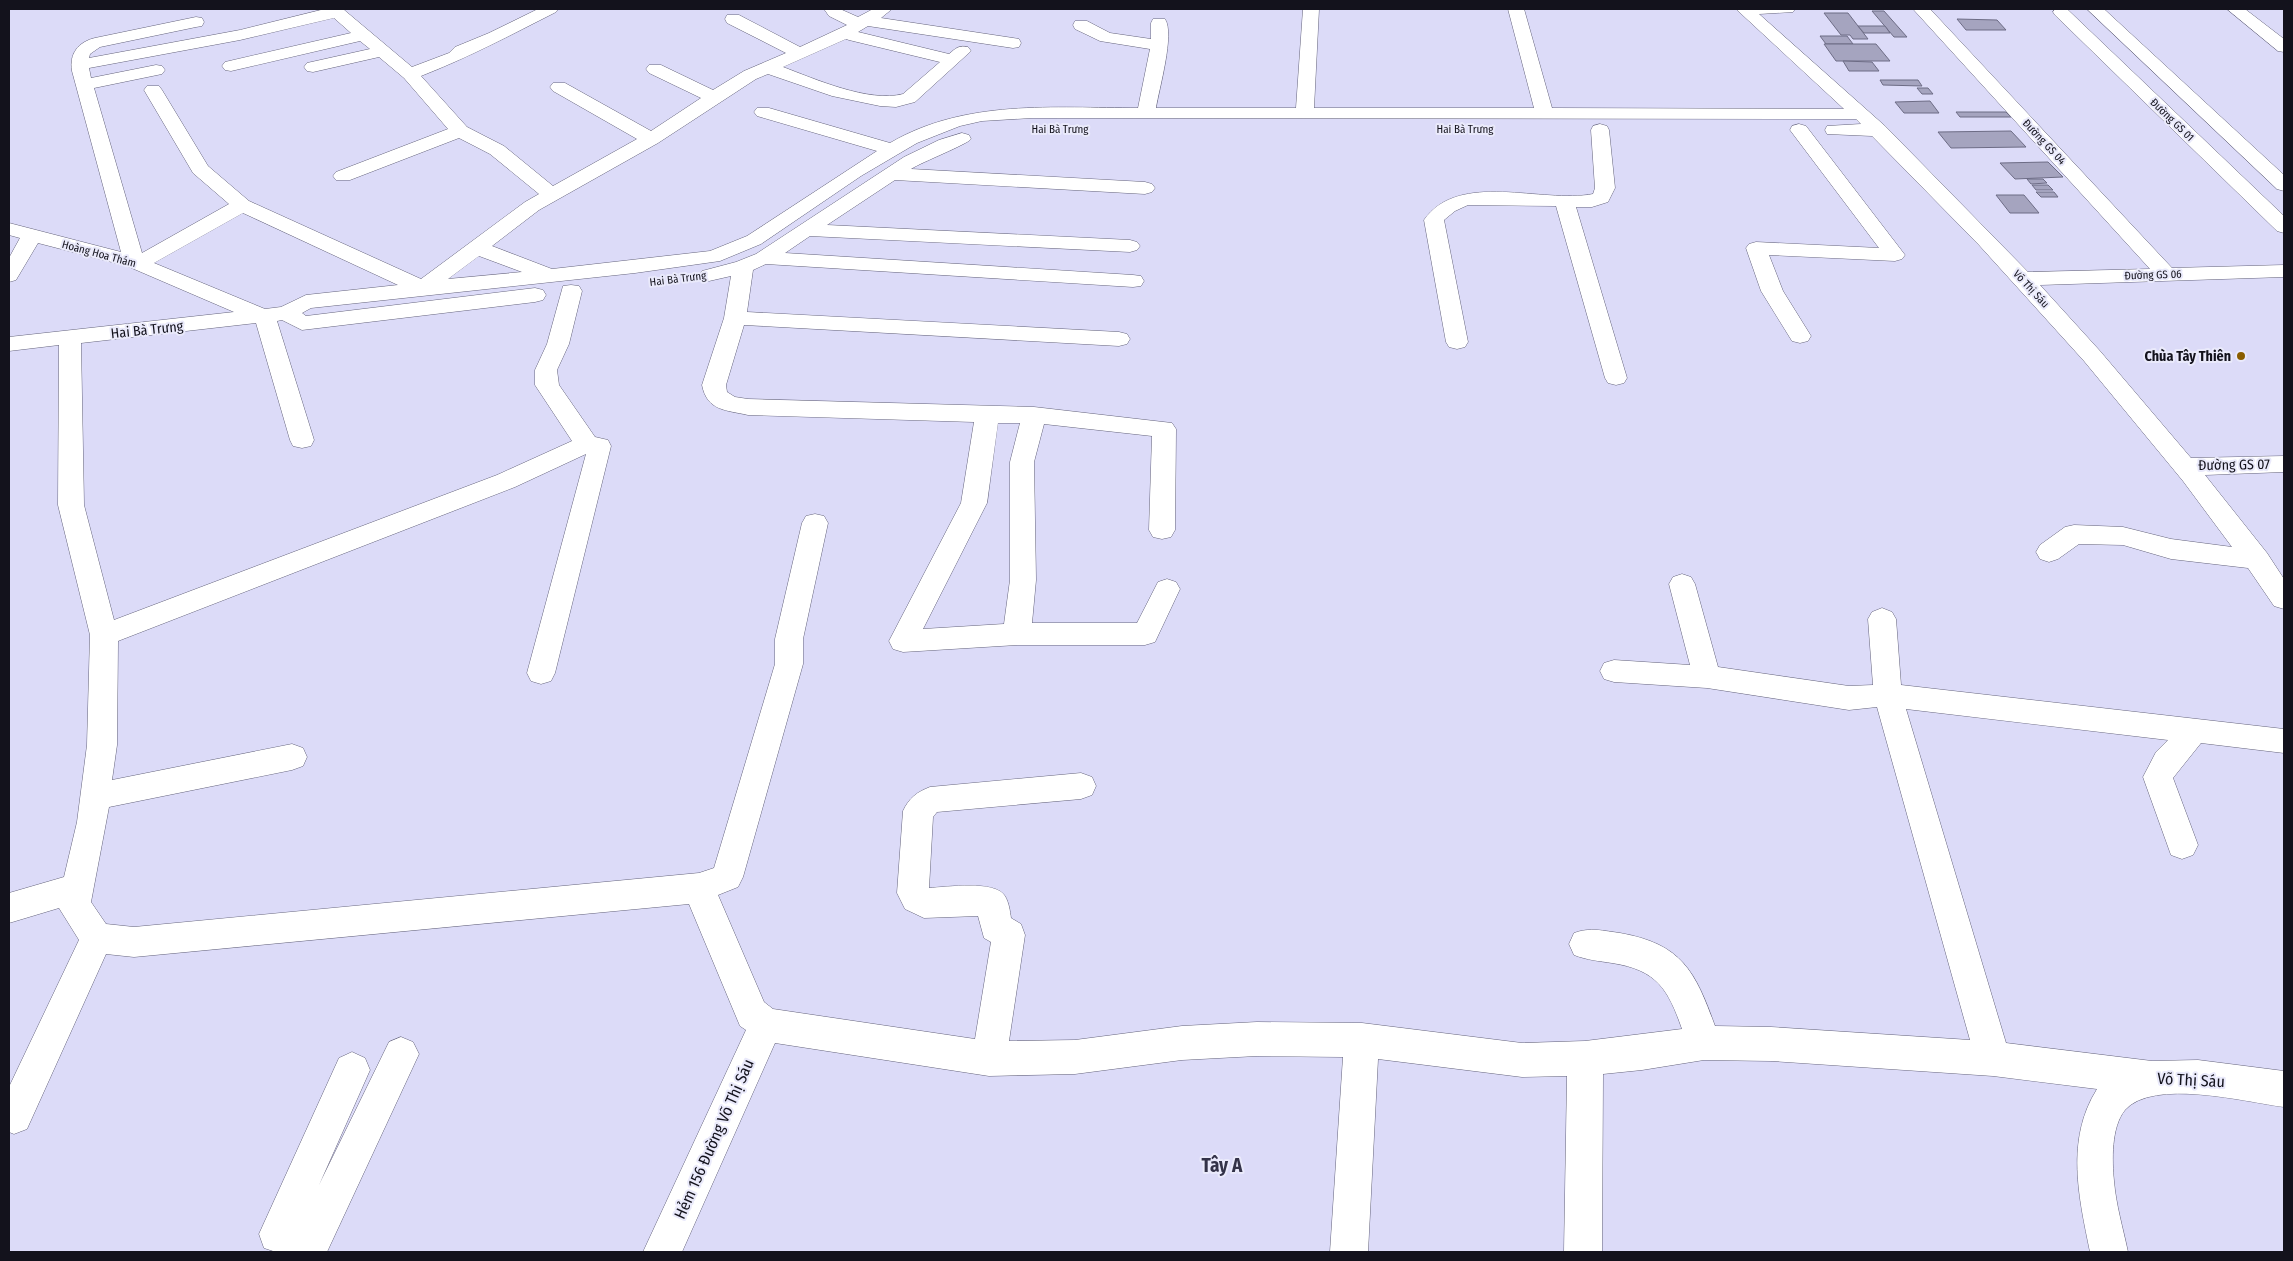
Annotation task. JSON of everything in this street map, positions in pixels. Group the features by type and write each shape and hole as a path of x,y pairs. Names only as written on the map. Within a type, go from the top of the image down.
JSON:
{"street":[{"path":"410,74 456,57 461,51 495,37 550,9"},
{"path":"832,9 835,13 856,26 953,60"},
{"path":"84,85 155,80 200,169 242,205 423,288 532,206 651,139 714,97 767,67 800,54 856,26 884,9"},
{"path":"1305,113 1311,9"},
{"path":"1516,9 1545,114"},
{"path":"1744,9 1787,9"},
{"name":"Võ Thị Sáu","path":"1744,9 1878,130 2022,279 2085,348 2183,466 2258,560 2284,599"},
{"name":"Đường GS 04","path":"1921,9 2167,274"},
{"name":"Đường GS 01","path":"2058,10 2082,16 2092,14 2095,9 2284,185"},
{"path":"2235,9 2284,48"},
{"name":"Đường GS 01","path":"2058,10 2284,227"},
{"path":"80,65 240,35 334,11 410,74 460,131 497,150 552,195"},
{"path":"733,19 800,54"},
{"path":"196,22 95,43 84,48 80,53 84,85 136,263 242,205"},
{"path":"1146,113 1159,45 1159,23"},
{"path":"1081,25 1106,37 1159,45"},
{"path":"856,26 1013,43"},
{"path":"231,66 362,35"},
{"path":"767,67 794,78 869,99 901,102 909,98 970,43"},
{"path":"313,67 383,51"},
{"path":"655,69 714,97"},
{"path":"559,87 651,139"},
{"path":"763,112 892,149"},
{"name":"Hai Bà Trưng","path":"9,344 70,339 275,314 306,302 423,288 675,263 713,257 733,250 775,227 892,149 931,130 982,116 1032,113 1860,114"},
{"name":"Hai Bà Trưng","path":"275,314 302,323 706,276 753,262 806,230 890,174 946,144 1002,130 1042,128 1878,130"},
{"path":"1457,342 1434,220 1439,213 1451,205 1466,199 1592,201 1601,198 1605,188 1600,130"},
{"path":"1799,130 1895,255 1756,248 1772,291 1800,336"},
{"path":"343,176 460,131"},
{"path":"890,174 1146,188"},
{"path":"1564,201 1616,378"},
{"name":"Hoàng Hoa Thám","path":"9,229 21,245 136,263 214,297 275,314"},
{"path":"806,230 1130,246"},
{"path":"9,276 21,245"},
{"path":"477,248 551,275"},
{"path":"1133,281 753,262 714,384 716,396 728,403 748,407 1034,415 1164,429 1162,530"},
{"name":"Đường GS 06","path":"2022,279 2284,271"},
{"path":"571,291 558,344 546,370 547,385 588,444"},
{"path":"192,325 203,317 214,297"},
{"path":"275,314 302,440"},
{"path":"736,318 1119,339"},
{"path":"70,339 71,505 104,635 102,745 95,797 74,905 97,938 134,942 699,888 727,877 789,664 789,639 815,523"},
{"path":"988,415 974,503 903,641 1017,634 1144,634 1167,590"},
{"path":"1017,634 1023,580 1022,462 1034,415"},
{"path":"104,635 506,481 588,444 599,446 541,673"},
{"name":"Đường GS 07","path":"2183,466 2284,464"},
{"path":"2049,552 2074,534 2094,534 2123,536 2170,549 2258,560"},
{"path":"1682,584 1708,678"},
{"path":"1882,619 1888,694 1993,1059"},
{"path":"1614,671 1708,678 1849,698 1888,694 2284,740"},
{"path":"2182,845 2158,777 2167,761 2194,731"},
{"path":"95,797 292,757"},
{"path":"989,1058 1009,935 996,927 993,905 988,901 924,903 916,899 913,893 918,811 930,800 1081,786"},
{"path":"9,908 77,888"},
{"path":"699,888 752,1014 766,1025 989,1058 1075,1057 1191,1042 1257,1039 1362,1040 1522,1060 1585,1058 1642,1053 1704,1043 1771,1044 1993,1059 2150,1078"},
{"path":"14,1116 97,938"},
{"path":"1586,944 1638,952 1664,965 1678,980 1704,1043"},
{"name":"Hẻm 156 Đường Võ Thị Sáu","path":"662,1252 766,1025"},
{"path":"1349,1252 1362,1040"},
{"path":"352,1070 278,1234 311,1244 401,1054"},
{"path":"1583,1252 1585,1058"},
{"name":"Võ Thị Sáu","path":"2109,1252 2095,1170 2100,1125 2105,1109 2116,1093 2132,1083 2150,1078 2203,1078 2284,1090"}],"building":[{"path":"1872,11 1884,11 1907,37 1894,37"},
{"path":"1824,13 1848,13 1868,39 1853,39 1850,35 1841,35"},
{"path":"1957,19 1997,20 2006,30 1966,30"},
{"path":"1858,26 1885,26 1890,33 1864,33"},
{"path":"1820,36 1847,36 1853,44 1826,44"},
{"path":"1824,44 1876,44 1890,61 1836,61"},
{"path":"1843,61 1872,62 1879,71 1849,71"},
{"path":"1880,80 1918,80 1922,86 1883,85"},
{"path":"1917,88 1928,88 1933,94 1922,94"},
{"path":"1930,101 1939,113 1904,113 1895,102"},
{"path":"1956,112 2006,112 2011,117 1960,117"},
{"path":"2011,131 2026,147 1951,148 1938,132"},
{"path":"2048,162 2063,177 2015,179 2000,163"},
{"path":"2027,179 2043,179 2047,183 2031,184"},
{"path":"2032,185 2048,185 2053,190 2036,190"},
{"path":"2036,192 2054,192 2058,197 2041,197"},
{"path":"1996,195 2024,195 2039,213 2010,213"}],"place":[{"name":"Chùa Tây Thiên","path":"2241,356"}],"district":[{"name":"Tây A","path":"1222,1165"}]}
